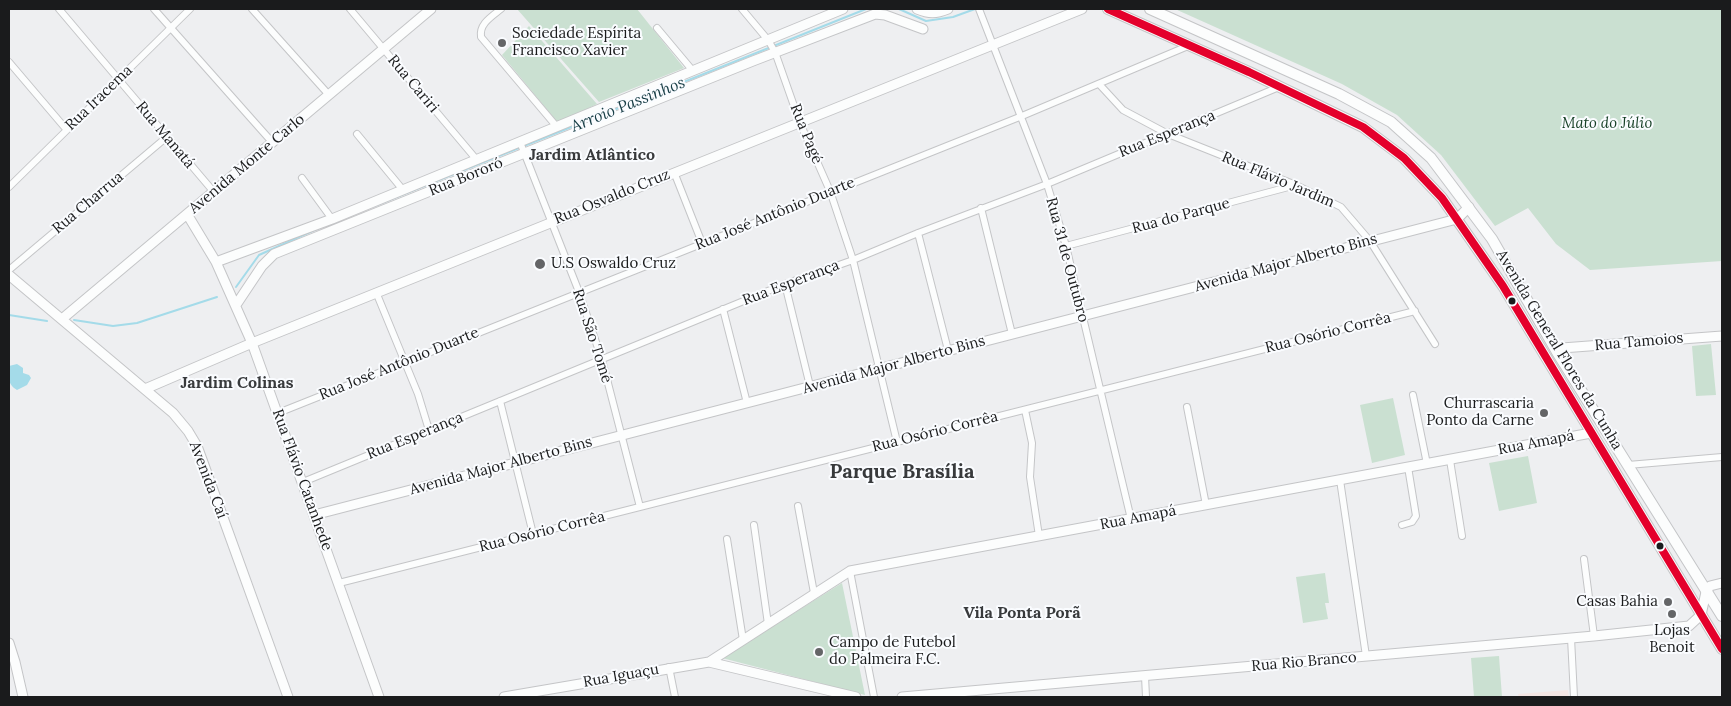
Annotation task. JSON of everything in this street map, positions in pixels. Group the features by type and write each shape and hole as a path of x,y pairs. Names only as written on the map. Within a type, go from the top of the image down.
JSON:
{"main road":[{"name":"Avenida General Flores da Cunha","path":"1108,9 1250,72 1363,127 1404,158 1442,198 1503,286 1722,649"},
{"name":"Avenida General Flores da Cunha","path":"1150,9 1339,94 1391,122 1431,158 1492,238 1557,352 1722,616"},
{"path":"1551,366 1557,352"}],"street":[{"name":"Rua Manatá","path":"59,9 168,136 213,192"},
{"path":"154,9 272,142"},
{"name":"Rua Iracema","path":"10,182 190,9"},
{"path":"252,9 329,95"},
{"name":"Rua Cariri","path":"350,9 476,159"},
{"name":"Avenida Monte Carlo","path":"62,319 431,9"},
{"path":"501,9 485,22 480,32 481,37 557,127"},
{"name":"Rua Pagé","path":"742,9 768,40 775,52 800,123 830,192 853,260 897,442"},
{"path":"216,262 332,219 843,9"},
{"path":"917,9 930,14 948,9"},
{"name":"Rua Osvaldo Cruz","path":"145,389 376,292 1082,9"},
{"name":"Rua Bororó","path":"236,305 262,266 274,254 775,52 885,11 923,29"},
{"name":"Rua 31 de Outubro","path":"980,11 1047,184 1066,246 1131,519"},
{"path":"657,28 693,71"},
{"name":"Rua José Antônio Duarte","path":"278,412 1022,116 1188,46"},
{"path":"9,62 66,129"},
{"name":"Rua Flávio Jardim","path":"1099,84 1124,110 1168,134 1296,185 1341,207 1370,241 1435,344"},
{"name":"Rua Esperança","path":"303,482 723,309 1047,184 1280,88"},
{"path":"357,134 403,190"},
{"name":"Rua Charrua","path":"9,270 168,136"},
{"name":"Rua São Tomé","path":"520,143 579,292 602,360 640,507"},
{"path":"674,172 702,243"},
{"path":"302,178 332,219"},
{"name":"Rua do Parque","path":"1066,246 1296,185"},
{"path":"981,208 1012,334"},
{"name":"Avenida Major Alberto Bins","path":"314,514 1457,219 1469,208"},
{"name":"Rua Flávio Catanhede","path":"187,214 216,262 252,343 379,697"},
{"path":"918,233 948,350"},
{"name":"Avenida Caí","path":"9,275 173,413 188,431 197,446 288,697"},
{"path":"785,284 810,386"},
{"path":"376,292 418,394 429,430"},
{"path":"723,309 747,403"},
{"name":"Rua Osório Corrêa","path":"339,583 1415,311"},
{"name":"Rua Tamoios","path":"1557,352 1562,348 1722,336"},
{"path":"1413,395 1427,464"},
{"path":"500,401 533,534"},
{"path":"1187,407 1206,505"},
{"path":"1026,410 1032,443 1030,477 1039,536"},
{"name":"Rua Amapá","path":"709,662 850,571 1591,433"},
{"path":"1628,465 1722,457"},
{"path":"1450,460 1462,536"},
{"path":"1402,525 1412,522 1416,516 1408,467"},
{"path":"1340,480 1366,656"},
{"path":"798,506 814,594"},
{"path":"754,525 768,624"},
{"path":"727,539 743,640"},
{"path":"1584,559 1594,636"},
{"path":"850,571 874,697"},
{"path":"1701,615 1706,592 1710,586 1722,582"},
{"name":"Rua Rio Branco","path":"902,697 1594,636 1688,626 1701,615"},
{"path":"1571,638 1574,697"},
{"path":"9,643 16,662 23,697"},
{"path":"709,662 856,697"},
{"name":"Rua Iguaçu","path":"504,697 669,667 709,662"},
{"path":"669,667 674,697"},
{"path":"1145,676 1146,697"}],"shaded area":[{"path":"1568,690 1569,697 1519,697 1518,694"}],"green space":[{"path":"517,9 637,9 684,68 599,102"},
{"name":"Mato do Júlio","path":"1175,9 1722,9 1722,261 1590,270 1556,244 1528,208 1495,226 1441,155 1397,115 1342,84"},
{"path":"529,26 597,104 558,123 502,55"},
{"path":"1711,344 1716,395 1696,396 1692,346"},
{"path":"1393,398 1405,455 1372,463 1360,405"},
{"path":"1528,456 1537,503 1499,511 1489,463"},
{"path":"1325,573 1329,603 1325,603 1328,619 1303,623 1296,577"},
{"path":"842,583 865,695 722,658"},
{"path":"1499,656 1502,697 1474,697 1471,658"}],"water":[{"path":"17,364 23,368 23,373 31,378 27,385 17,390 9,380 9,366"}],"waterway":[{"name":"Arroio Passinhos","path":"374,206 866,9"},
{"name":"Arroio Passinhos","path":"899,9 926,21 953,17 975,9"},
{"name":"Arroio Passinhos","path":"236,287 259,255 319,228"},
{"path":"74,320 113,326 137,323 217,297"},
{"path":"9,315 47,321"}],"transit line":[{"path":"1108,9 1249,72 1363,127 1404,158 1442,198 1503,286 1722,649"}],"place":[{"name":"Sociedade Espírita Francisco Xavier","path":"502,43"},
{"name":"U.S Oswaldo Cruz","path":"540,264"},
{"name":"Churrascaria Ponto da Carne","path":"1544,413"},
{"name":"Casas Bahia","path":"1668,602"},
{"name":"Lojas Benoit","path":"1672,614"},
{"name":"Campo de Futebol do Palmeira F.C.","path":"819,652"}],"district":[{"name":"Jardim Atlântico","path":"592,155"},
{"name":"Jardim Colinas","path":"237,383"},
{"name":"Parque Brasília","path":"902,472"},
{"name":"Vila Ponta Porã","path":"1022,613"}]}
